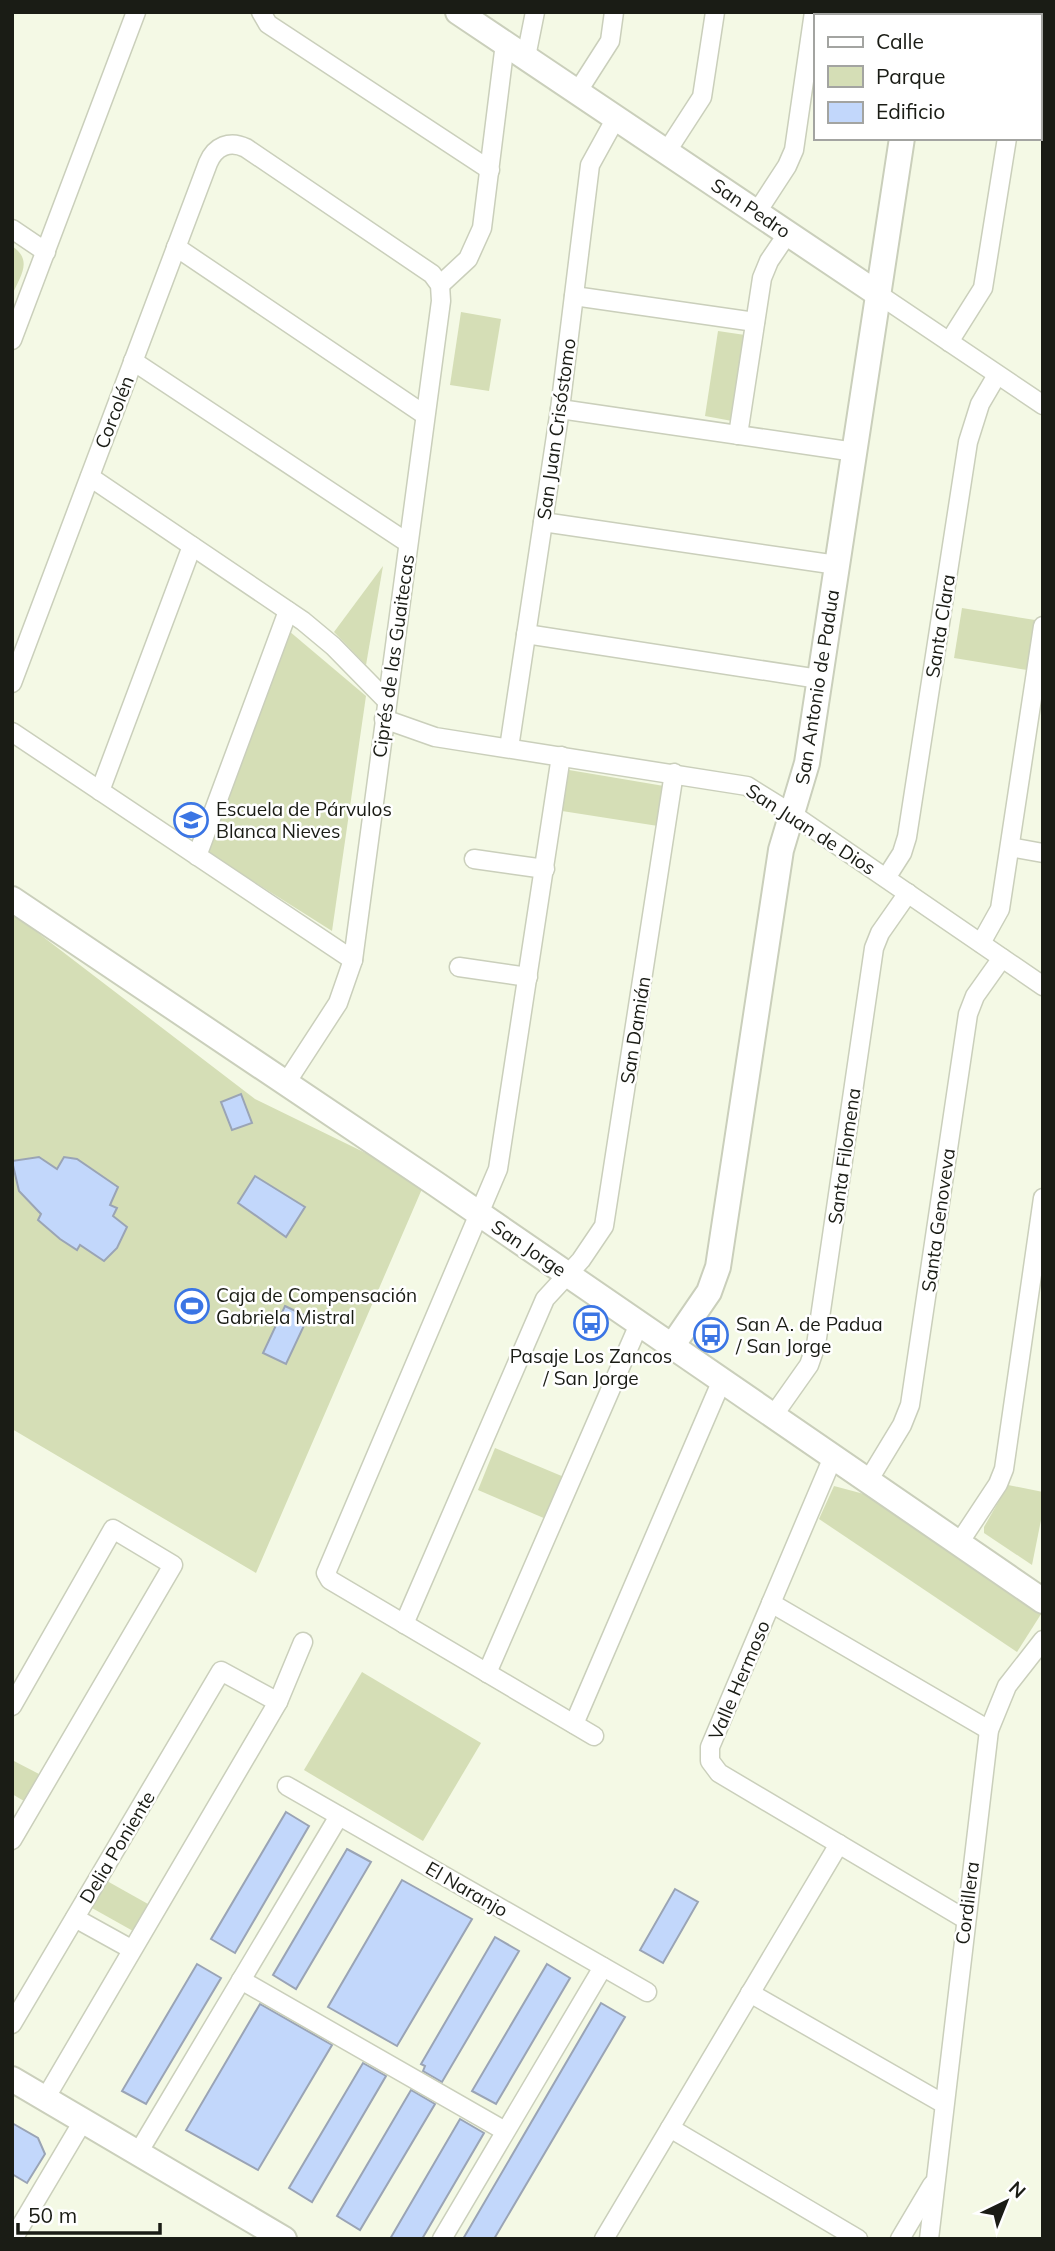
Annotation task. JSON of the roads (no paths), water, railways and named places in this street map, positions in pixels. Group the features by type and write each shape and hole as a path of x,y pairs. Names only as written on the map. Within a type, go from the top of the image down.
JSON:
{"street":[{"path":"12,340 136,12"},
{"name":"San Pedro","path":"458,12 617,116 1043,405"},
{"path":"526,57 535,12"},
{"path":"578,91 610,41 614,12"},
{"path":"667,151 702,97 715,12"},
{"path":"757,212 788,166 794,150 814,12"},
{"path":"261,15 490,170"},
{"path":"440,285 468,259 482,228 505,43"},
{"name":"San Juan Crisóstomo","path":"509,748 560,410 590,165 617,116"},
{"name":"San Antonio de Padua","path":"672,1346 709,1292 718,1267 781,850 807,763 902,140"},
{"path":"948,342 983,288 1007,140"},
{"name":"Corcolén","path":"12,683 211,156 222,146 234,144 246,148 427,270 440,285"},
{"path":"12,229 46,252"},
{"path":"738,435 764,270 788,233"},
{"path":"176,247 425,415"},
{"name":"Ciprés de las Guaitecas","path":"286,1083 338,1003 353,960 441,301 440,285"},
{"path":"574,296 755,322"},
{"path":"133,361 408,543"},
{"name":"Santa Clara","path":"886,878 907,837 968,442 980,404 997,374"},
{"path":"560,410 855,452"},
{"path":"90,477 326,639 386,700"},
{"path":"543,522 837,565"},
{"path":"100,791 192,546"},
{"path":"197,856 288,611"},
{"path":"981,943 998,916 1010,847 1035,736 1043,626"},
{"path":"526,634 820,679"},
{"name":"San Juan de Dios","path":"384,719 435,737 740,784 792,814 1043,986"},
{"path":"12,732 353,960"},
{"path":"561,756 501,1157 326,1576 594,1736"},
{"name":"San Damián","path":"404,1624 545,1299 597,1240 607,1217 674,773"},
{"path":"1010,847 1043,853"},
{"path":"474,859 545,869"},
{"name":"Santa Filomena","path":"773,1416 809,1365 816,1345 873,956 880,933 908,893"},
{"name":"San Jorge","path":"12,899 478,1212 1043,1601"},
{"name":"Santa Genoveva","path":"868,1481 909,1412 968,1014 975,996 1002,958"},
{"path":"459,967 528,977"},
{"path":"959,1544 998,1484 1004,1469 1043,1198"},
{"path":"487,1673 639,1324"},
{"path":"574,1724 722,1380"},
{"name":"Valle Hermoso","path":"832,1457 710,1747 710,1761 719,1773 965,1919"},
{"path":"12,1706 113,1529 173,1565 19,1813 12,1840"},
{"path":"771,1603 989,1730"},
{"name":"Cordillera","path":"929,2239 989,1730 1007,1686 1043,1640"},
{"path":"45,2099 278,1702 303,1642"},
{"name":"Delia Poniente","path":"12,2024 222,1671 278,1702"},
{"name":"El Naranjo","path":"286,1786 647,1992"},
{"path":"138,2153 339,1816"},
{"path":"604,2239 839,1844"},
{"path":"75,1918 131,1949"},
{"path":"442,2239 603,1967"},
{"path":"241,1980 505,2131"},
{"path":"750,1993 944,2104"},
{"path":"12,2079 284,2239"},
{"path":"13,2239 83,2121"},
{"path":"670,2128 858,2239"},
{"name":"Cordillera","path":"900,2239 935,2180"}],"place":[{"name":"Escuela de Párvulos Blanca Nieves","path":"191,820"},
{"name":"Caja de Compensación Gabriela Mistral","path":"192,1306"},
{"name":"Pasaje Los Zancos / San Jorge","path":"591,1323"},
{"name":"San A. de Padua / San Jorge","path":"711,1335"}]}
